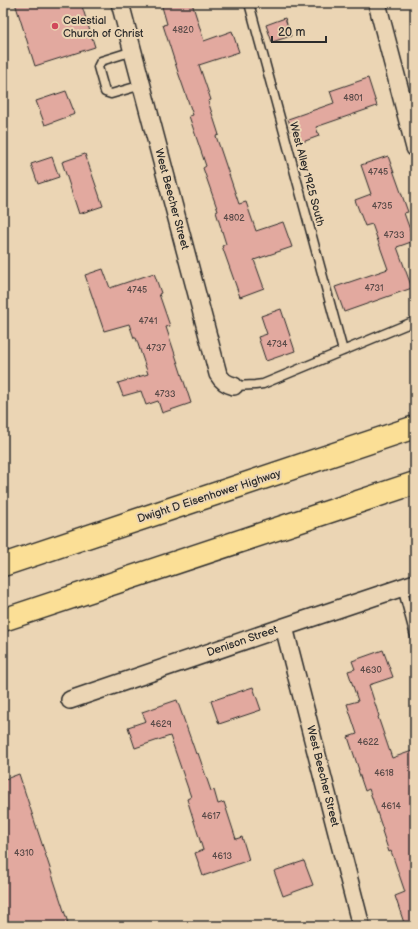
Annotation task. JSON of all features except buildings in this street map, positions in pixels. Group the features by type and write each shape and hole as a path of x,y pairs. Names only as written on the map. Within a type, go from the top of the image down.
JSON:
{"highway":[{"name":"Dwight D Eisenhower Highway","path":"3,565 415,427"},
{"path":"3,620 415,483"}],"street":[{"name":"West Beecher Street","path":"120,3 218,374 222,382 234,386"},
{"path":"377,3 415,148"},
{"name":"Denison Street","path":"70,700 408,585"},
{"name":"West Beecher Street","path":"284,626 361,926"}],"lane":[{"name":"West Alley 1925 South","path":"250,3 343,351"},
{"path":"133,51 101,61 98,67 105,92 111,94 142,85"},
{"path":"234,386 263,384 415,321"},
{"path":"408,585 415,636"}],"place":[{"name":"Celestial Church of Christ","path":"55,26"}]}
